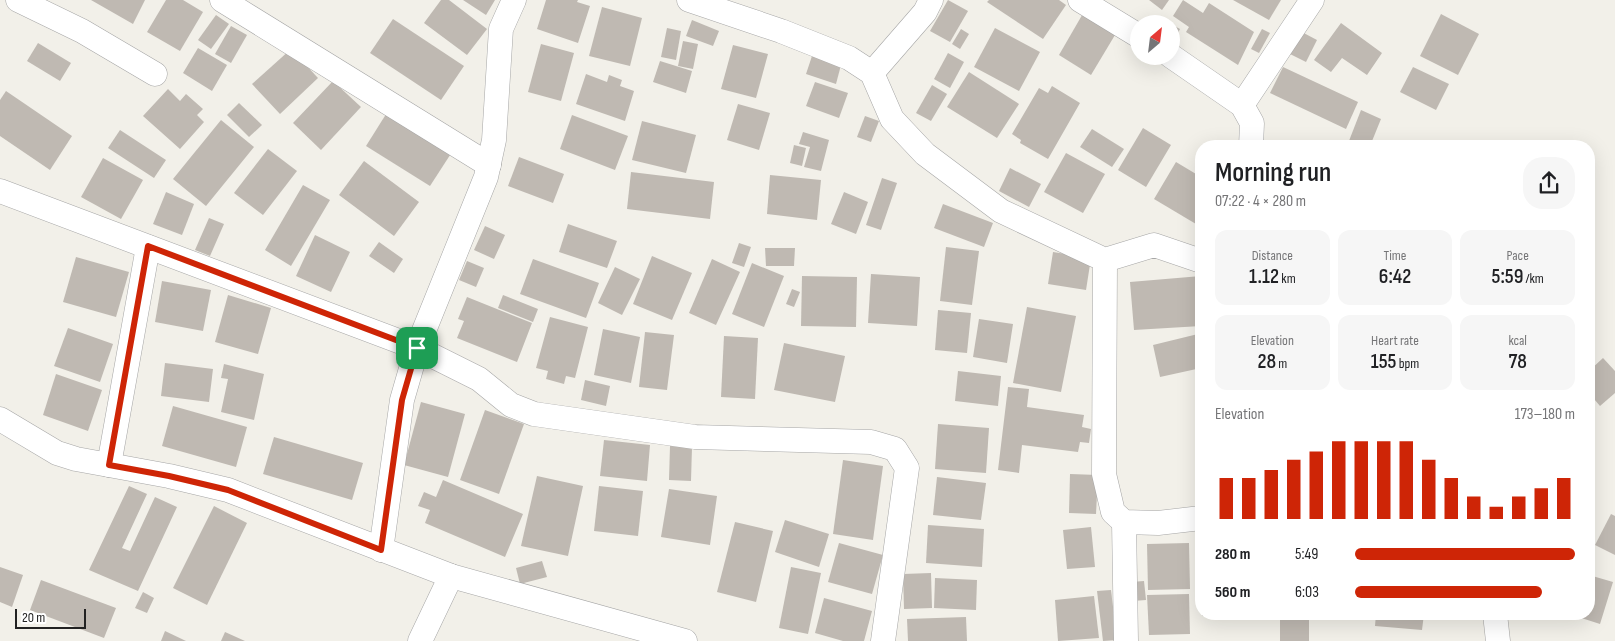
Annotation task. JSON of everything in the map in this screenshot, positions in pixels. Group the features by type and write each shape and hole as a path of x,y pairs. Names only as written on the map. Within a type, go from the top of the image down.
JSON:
{"street":[{"path":"18,0 82,31 155,74"},
{"path":"222,0 489,165"},
{"path":"381,550 402,400 417,348 486,178 494,140 501,30 514,0"},
{"path":"689,0 781,30 849,58 872,73 892,119 925,154 1000,211 1105,260 1154,245 1195,260"},
{"path":"872,73 925,12 931,0"},
{"path":"1080,0 1130,31"},
{"path":"1242,105 1312,0"},
{"path":"1180,62 1242,105 1252,123 1251,140"},
{"path":"0,191 417,348 479,379 512,405 534,414 695,437 871,442 896,449 907,468 883,641"},
{"path":"109,465 148,246"},
{"path":"1105,260 1104,474 1113,512 1124,522 1158,523 1195,519"},
{"path":"0,419 57,453 76,459 169,476 228,490 451,576 685,641"},
{"path":"1124,522 1126,641"},
{"path":"420,641 451,576"},
{"path":"1496,620 1498,641"}],"building":[{"path":"91,0 145,0 133,24"},
{"path":"166,0 183,0 203,12 180,51 147,32"},
{"path":"441,0 449,0 487,29 467,55 424,23"},
{"path":"463,0 495,0 486,15"},
{"path":"546,0 578,0 577,2 590,6 578,43 537,29"},
{"path":"948,0 968,11 950,42 930,31"},
{"path":"989,0 1059,0 1066,5 1043,39 987,2"},
{"path":"1149,0 1169,0 1162,10"},
{"path":"1183,0 1203,13 1209,3 1254,32 1238,65 1186,32 1189,27 1180,21 1180,15 1174,15"},
{"path":"1233,0 1281,0 1269,20"},
{"path":"602,7 642,18 630,66 589,56"},
{"path":"1085,10 1118,30 1091,75 1059,55"},
{"path":"1441,14 1479,34 1458,75 1420,56"},
{"path":"216,15 229,24 211,49 198,40"},
{"path":"393,19 464,66 441,100 370,53"},
{"path":"692,20 719,31 713,46 686,36"},
{"path":"1341,23 1382,53 1367,75 1342,58 1331,72 1314,60"},
{"path":"231,26 247,35 231,63 215,54"},
{"path":"667,28 681,31 676,60 661,57"},
{"path":"995,28 1040,52 1019,91 974,67"},
{"path":"961,29 969,34 960,49 952,44"},
{"path":"1262,29 1270,33 1259,53 1251,49"},
{"path":"1298,30 1317,40 1306,62 1286,52"},
{"path":"683,41 698,44 693,69 678,66"},
{"path":"38,43 71,63 60,81 27,61"},
{"path":"541,44 574,53 561,101 528,92"},
{"path":"733,45 768,54 756,98 721,89"},
{"path":"198,48 227,65 212,91 183,73"},
{"path":"291,49 318,78 280,114 252,84"},
{"path":"948,53 964,62 950,88 934,79"},
{"path":"812,56 841,65 836,84 806,74"},
{"path":"660,61 692,71 686,93 653,82"},
{"path":"1283,67 1358,102 1346,129 1270,93"},
{"path":"1413,67 1449,84 1436,110 1400,92"},
{"path":"969,72 1019,104 997,138 947,107"},
{"path":"586,74 607,82 609,75 622,80 620,86 634,91 625,121 576,104"},
{"path":"333,81 361,107 321,150 293,123"},
{"path":"815,82 848,93 839,118 806,106"},
{"path":"932,85 947,94 931,121 916,113"},
{"path":"1052,86 1080,103 1048,159 1020,143 1021,140 1012,134 1039,88 1048,93"},
{"path":"168,89 180,101 186,94 203,109 197,115 204,122 180,149 143,116"},
{"path":"6,91 72,136 50,170 0,136 0,100"},
{"path":"239,103 262,125 249,137 227,115"},
{"path":"738,104 770,113 759,150 727,140"},
{"path":"1361,110 1381,119 1372,140 1349,140"},
{"path":"388,111 452,152 430,186 366,146"},
{"path":"572,115 628,136 615,170 560,149"},
{"path":"865,116 879,121 871,142 857,137"},
{"path":"221,120 254,147 206,206 173,179"},
{"path":"642,121 696,135 686,173 632,160"},
{"path":"1143,128 1171,145 1146,187 1118,170"},
{"path":"1092,129 1124,149 1112,167 1080,147"},
{"path":"120,130 166,160 154,178 108,148"},
{"path":"803,132 829,140 821,171 804,167 810,147 799,144"},
{"path":"794,145 806,148 802,166 790,163"},
{"path":"268,149 297,171 263,215 234,193"},
{"path":"1066,153 1105,174 1083,213 1044,192"},
{"path":"519,157 564,174 553,203 508,186"},
{"path":"103,158 143,180 121,219 81,197"},
{"path":"364,161 419,202 394,236 339,195"},
{"path":"1176,162 1195,173 1195,223 1154,199"},
{"path":"1010,168 1041,184 1029,207 999,191"},
{"path":"631,172 714,182 710,219 627,209"},
{"path":"770,175 821,180 817,220 767,214"},
{"path":"882,178 897,183 881,230 866,225"},
{"path":"303,185 330,200 291,266 265,250"},
{"path":"166,192 194,204 182,235 153,224"},
{"path":"844,192 868,202 856,234 831,224"},
{"path":"943,204 993,223 984,247 934,228"},
{"path":"209,218 224,224 210,256 195,250"},
{"path":"568,224 617,241 607,268 559,252"},
{"path":"485,226 505,235 494,259 474,250"},
{"path":"315,235 350,252 331,292 296,276"},
{"path":"379,242 403,259 394,273 369,256"},
{"path":"739,243 751,247 744,267 732,263"},
{"path":"946,247 979,251 972,305 940,301"},
{"path":"765,248 795,248 794,266 766,266"},
{"path":"1053,252 1091,258 1086,290 1048,284"},
{"path":"652,256 692,273 672,320 633,304"},
{"path":"76,257 129,272 116,317 63,302"},
{"path":"533,259 599,283 586,318 520,294"},
{"path":"712,259 740,272 716,325 689,313"},
{"path":"467,261 484,268 476,287 459,280"},
{"path":"752,263 784,276 764,327 732,314"},
{"path":"615,267 640,279 622,315 598,303"},
{"path":"871,274 920,277 917,326 868,323"},
{"path":"802,276 857,277 856,327 801,326"},
{"path":"1195,277 1195,326 1134,330 1130,282"},
{"path":"162,281 211,290 203,331 155,322"},
{"path":"792,289 800,292 794,307 786,304"},
{"path":"228,295 271,308 258,354 215,342"},
{"path":"503,295 538,309 533,322 498,308"},
{"path":"467,297 532,323 517,362 457,338 464,321 458,319"},
{"path":"1027,307 1076,316 1061,392 1013,383"},
{"path":"938,310 971,313 967,353 935,350"},
{"path":"550,317 588,327 575,378 566,376 564,384 546,379 548,371 536,368"},
{"path":"979,319 1013,324 1007,363 973,357"},
{"path":"68,328 113,344 100,382 54,366"},
{"path":"603,329 640,337 631,383 594,375"},
{"path":"645,332 674,335 667,390 639,387"},
{"path":"1195,335 1195,369 1160,377 1153,345"},
{"path":"724,336 758,338 755,399 721,397"},
{"path":"784,343 845,356 835,402 774,390"},
{"path":"1603,358 1615,371 1615,393 1600,406 1595,400 1595,365"},
{"path":"165,363 213,369 209,402 161,396"},
{"path":"224,364 264,374 254,420 221,412 228,379 221,378"},
{"path":"958,371 1001,376 998,406 955,401"},
{"path":"56,374 102,390 88,431 43,415"},
{"path":"585,380 610,386 606,406 581,400"},
{"path":"1008,387 1029,389 1027,407 1084,415 1082,427 1091,429 1089,443 1080,442 1078,452 1022,445 1019,473 998,470"},
{"path":"421,402 465,414 448,477 404,465"},
{"path":"173,406 247,427 236,467 162,446"},
{"path":"485,410 524,424 499,494 460,480"},
{"path":"938,424 989,428 986,473 935,469"},
{"path":"274,437 363,463 352,500 263,474"},
{"path":"604,440 650,445 647,481 600,476"},
{"path":"670,446 692,447 691,481 669,480"},
{"path":"843,460 883,466 873,540 833,534"},
{"path":"1070,474 1098,475 1096,514 1069,513"},
{"path":"537,476 583,486 568,556 521,546"},
{"path":"937,477 986,483 981,520 933,515"},
{"path":"443,480 523,514 505,557 425,523 430,510 418,506 424,492 436,497"},
{"path":"129,486 147,494 122,548 130,551 155,497 177,507 138,591 89,570"},
{"path":"599,486 643,491 638,536 594,531"},
{"path":"669,489 717,496 710,545 661,537"},
{"path":"214,506 247,523 207,605 173,588"},
{"path":"1611,514 1615,516 1615,555 1595,545"},
{"path":"785,520 829,534 819,567 775,552"},
{"path":"735,522 773,531 756,602 717,592"},
{"path":"928,525 984,529 982,567 926,563"},
{"path":"1091,527 1095,567 1067,569 1063,530"},
{"path":"839,543 883,555 872,594 828,582"},
{"path":"1189,543 1190,589 1148,590 1147,544"},
{"path":"542,561 547,577 520,584 516,568"},
{"path":"0,567 23,575 12,607 0,602"},
{"path":"791,567 821,573 808,634 779,628"},
{"path":"931,573 932,608 904,609 903,574"},
{"path":"1595,577 1613,582 1600,624 1588,620 1595,620"},
{"path":"935,578 977,580 976,610 934,608"},
{"path":"41,580 116,608 104,638 30,610"},
{"path":"1144,581 1146,600 1133,601 1131,582"},
{"path":"1111,590 1117,640 1103,641 1097,591"},
{"path":"143,592 154,598 147,613 135,608"},
{"path":"1189,594 1190,634 1149,635 1147,595"},
{"path":"1094,596 1099,638 1058,641 1055,600"},
{"path":"824,598 872,611 864,641 843,641 815,633"},
{"path":"966,617 967,641 908,641 907,619"},
{"path":"1280,620 1309,620 1309,641 1280,641"},
{"path":"1376,620 1423,620 1422,630 1375,626"},
{"path":"165,631 186,641 161,641"},
{"path":"225,632 245,641 221,641"}],"route":[{"path":"148,246 417,348 402,400 381,550 228,490 169,476 109,465 148,246"}]}
